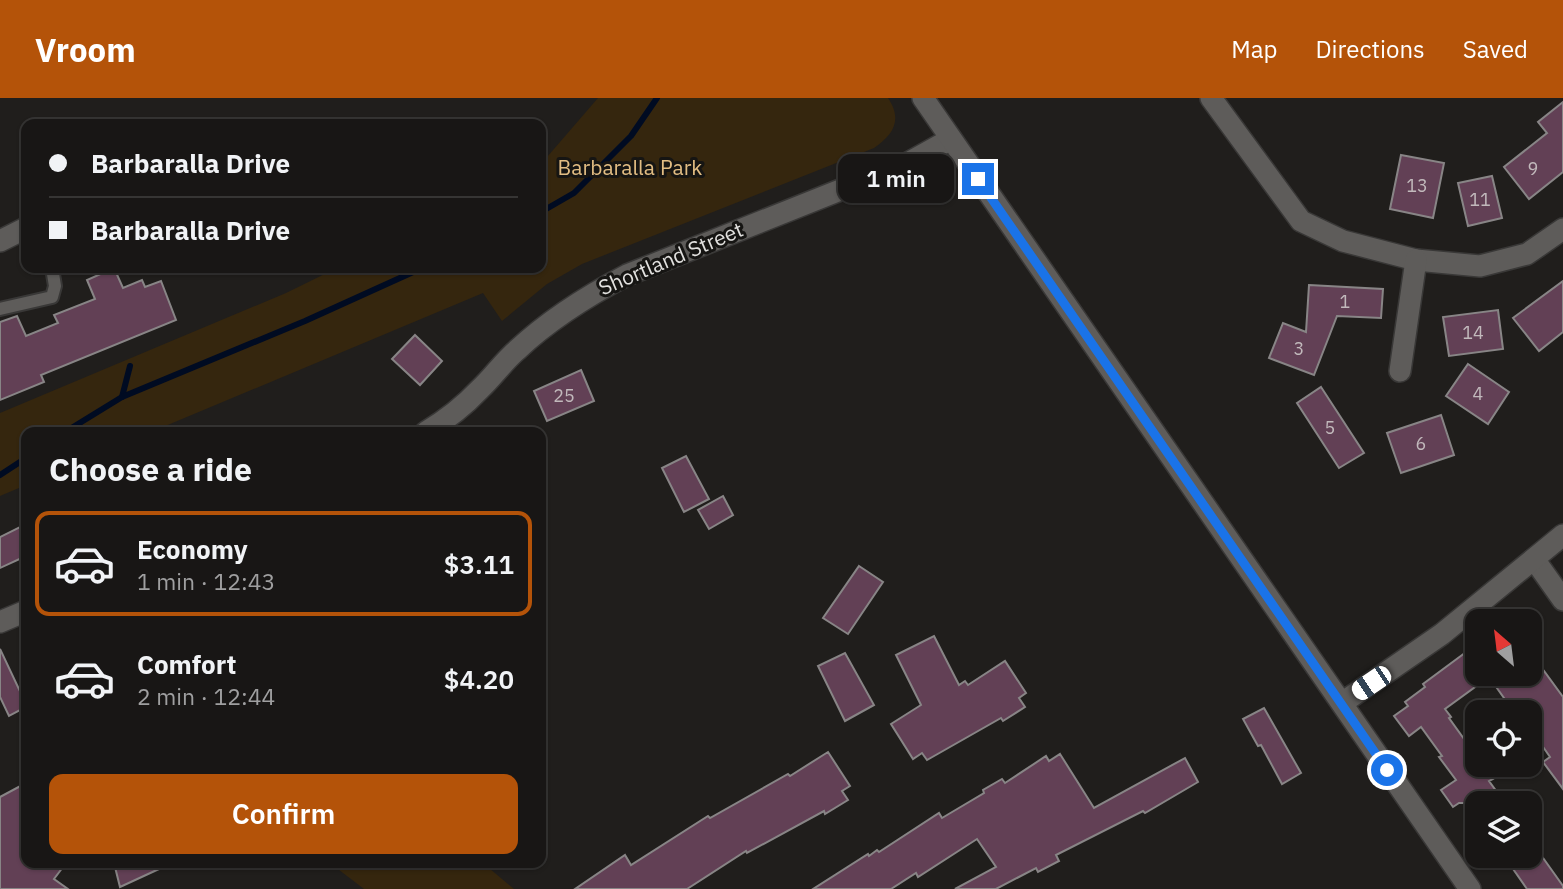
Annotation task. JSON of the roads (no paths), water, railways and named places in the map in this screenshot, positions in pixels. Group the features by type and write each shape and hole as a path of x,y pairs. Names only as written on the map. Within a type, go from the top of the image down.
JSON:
{"street":[{"path":"923,98 1469,889"},
{"path":"1211,98 1301,221 1343,242 1416,260 1480,266 1527,254 1563,229"},
{"name":"Shortland Street","path":"434,427 446,420 479,391 514,352 548,323 589,295 627,275 908,163 951,139"},
{"path":"0,241 21,230"},
{"path":"1400,371 1416,260"},
{"path":"1342,703 1443,634 1563,535"},
{"path":"1534,559 1563,600"},
{"path":"0,622 21,613"}],"lane":[{"path":"0,309 52,297 55,286 53,273"}],"waterway":[{"path":"546,209 574,193 631,136 657,98"},
{"path":"73,427 122,397 305,321 411,273"},
{"path":"122,397 130,366"},
{"path":"0,475 21,461"}],"park label":[{"name":"Barbaralla Park","path":"630,168"}]}
